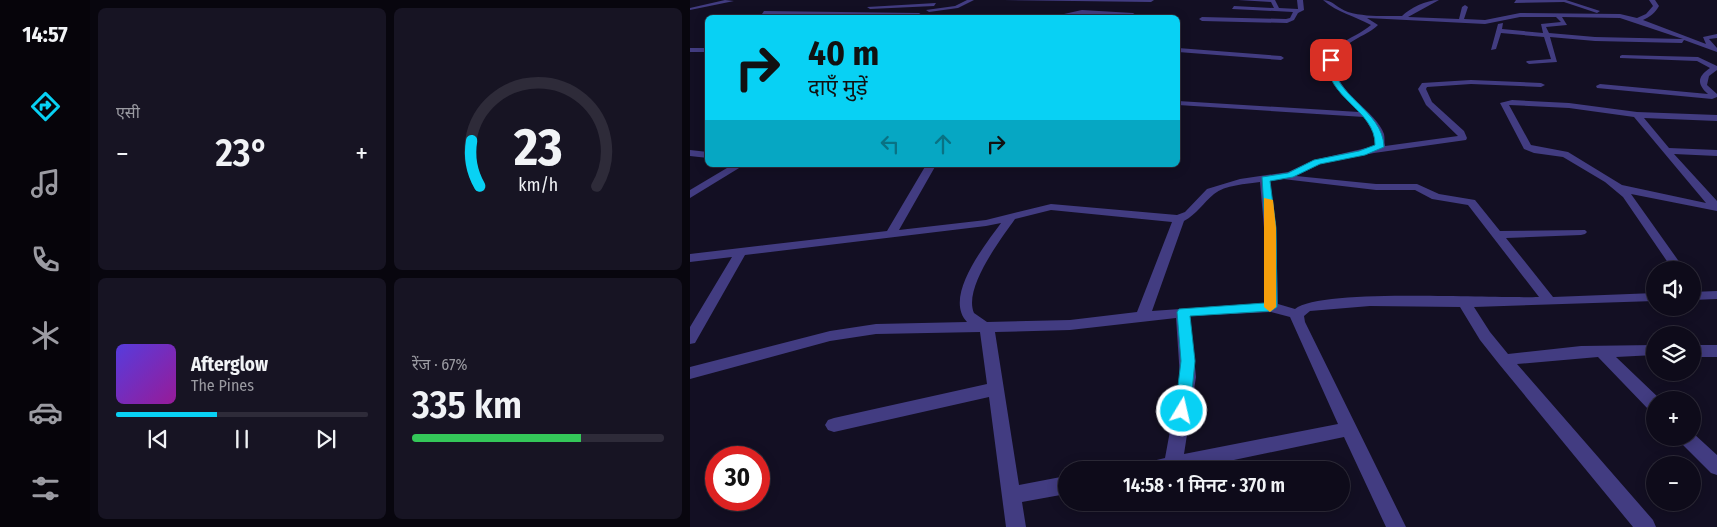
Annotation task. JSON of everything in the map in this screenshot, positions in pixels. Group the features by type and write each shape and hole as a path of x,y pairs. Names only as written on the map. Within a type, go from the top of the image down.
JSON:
{"street":[{"path":"691,9 731,2 728,0"},
{"path":"920,15 929,10 956,7 971,0"},
{"path":"1007,0 1151,0"},
{"path":"1241,0 1272,1 1277,10"},
{"path":"1234,8 1296,11 1301,10 1300,0"},
{"path":"1326,0 1343,12 1359,16 1405,16 1485,22 1503,20 1520,14 1620,16"},
{"path":"1405,16 1413,10 1436,0"},
{"path":"1516,2 1562,0 1637,20 1715,49"},
{"path":"1637,20 1646,17 1654,9 1656,6 1652,0"},
{"path":"929,10 935,2"},
{"path":"852,8 935,2"},
{"path":"955,15 956,7"},
{"path":"1066,15 1093,7 1154,7"},
{"path":"1461,21 1466,7"},
{"path":"691,9 701,14"},
{"path":"1202,19 1287,21 1292,19 1296,11"},
{"path":"1078,12 1133,15"},
{"path":"764,13 867,15"},
{"path":"1530,62 1555,61 1543,24 1565,24 1557,15"},
{"path":"1359,16 1375,26 1346,42 1331,60 1330,68 1346,95 1366,116 1380,135 1380,147 1374,150"},
{"path":"1493,49 1503,20"},
{"path":"1499,31 1548,36 1695,42"},
{"path":"1715,49 1705,38 1717,36"},
{"path":"690,50 705,50"},
{"path":"1180,50 1281,58"},
{"path":"1600,86 1712,97 1712,94 1703,86 1703,81 1716,68 1698,59 1622,57"},
{"path":"690,258 986,223 1051,207 1179,219 1189,214 1212,191 1240,182 1296,174 1317,162 1374,150 1463,138 1461,133 1426,99 1422,89 1425,85 1471,82 1541,85"},
{"path":"1180,103 1366,116"},
{"path":"1673,261 1632,201 1602,174 1565,154 1534,150 1528,147 1504,103 1530,103 1636,114 1717,118"},
{"path":"1618,188 1717,208 1636,114"},
{"path":"1666,151 1717,153"},
{"path":"690,153 705,155"},
{"path":"690,195 736,167"},
{"path":"891,234 930,167"},
{"path":"1280,177 1376,187 1420,187 1436,197 1471,202 1499,235 1549,301"},
{"path":"1265,179 1270,228 1271,307"},
{"path":"987,328 970,318 964,305 972,279 1011,217"},
{"path":"1144,316 1179,219"},
{"path":"1499,235 1581,232"},
{"path":"690,339 740,252"},
{"path":"1701,294 1717,295"},
{"path":"1297,314 1306,307 1370,301 1465,303 1646,297"},
{"path":"1465,303 1485,336 1504,360 1646,527"},
{"path":"690,373 855,332 949,327 987,328 1070,325 1183,312 1271,307 1297,314"},
{"path":"1174,461 1188,376 1183,312"},
{"path":"1297,314 1300,328 1396,527"},
{"path":"987,328 1016,527"},
{"path":"1504,360 1601,351 1646,350"},
{"path":"1701,350 1717,351"},
{"path":"1601,351 1646,396"},
{"path":"834,425 995,388"},
{"path":"1193,461 1349,429"},
{"path":"1695,446 1717,467"},
{"path":"1012,495 1058,486"}],"slow traffic":[{"path":"1268,200 1270,307"}],"route":[{"path":"1182,411 1188,376 1183,312 1271,307 1270,228 1265,179 1296,174 1310,164 1362,154 1380,147 1380,135 1370,120 1346,95 1335,80 1330,68 1331,60"}]}
